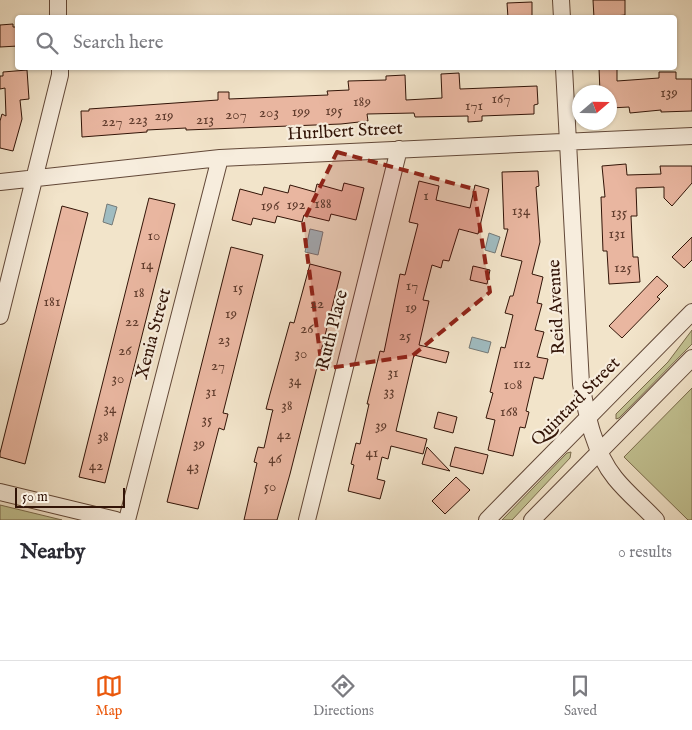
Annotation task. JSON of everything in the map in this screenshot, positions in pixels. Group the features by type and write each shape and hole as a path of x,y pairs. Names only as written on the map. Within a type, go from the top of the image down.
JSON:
{"street":[{"path":"58,0 58,15"},
{"path":"561,0 562,15"},
{"path":"0,316 60,70"},
{"name":"Reid Avenue","path":"564,70 581,384 588,419 599,451 615,478 656,520"},
{"name":"Hurlbert Street","path":"0,182 220,158 692,136"},
{"name":"Ruth Place","path":"306,520 399,150"},
{"name":"Xenia Street","path":"127,520 220,158"},
{"name":"Quintard Street","path":"488,520 692,312"},
{"path":"532,520 692,358"},
{"path":"0,492 116,520"}],"highlighted area":[{"path":"337,152 474,189 490,292 412,356 322,369 303,222"}],"green space":[{"path":"692,330 692,344 616,419 616,414 668,362"},
{"path":"692,388 692,520 688,520 624,457"},
{"path":"571,452 570,458 512,520 502,520 567,453"},
{"path":"0,505 62,520 0,520"}],"water":[{"path":"107,204 117,207 112,225 103,222"},
{"path":"310,229 323,232 318,255 305,252"},
{"path":"489,233 500,237 495,253 485,250"},
{"path":"472,337 491,342 488,353 469,348"}],"building":[{"path":"593,0 625,0 625,15 594,15"},
{"path":"532,2 532,15 508,15 507,3"},
{"path":"13,24 13,27 15,27 15,46 0,47 0,25"},
{"path":"27,70 29,99 20,100 22,119 13,151 0,148 0,121 2,114 6,116 5,88 0,89 0,76 3,76 3,72"},
{"path":"599,70 617,70 617,81 659,78 659,72 676,72 676,79 692,79 692,111 661,112 661,110 630,113 629,107 617,108 617,85 600,85"},
{"path":"459,73 460,89 537,86 538,104 534,105 534,114 482,116 482,121 468,122 468,116 415,117 414,113 367,114 368,121 341,124 186,130 186,128 82,137 81,111 89,111 89,109 218,100 218,92 229,92 229,99 328,95 327,91 349,90 348,81 386,80 386,76 405,75 406,100 442,98 441,74"},
{"path":"626,164 627,175 661,174 660,166 692,166 692,183 672,206 664,198 664,187 636,188 637,216 631,216 633,257 638,257 640,282 609,284 607,251 603,251 601,197 605,197 602,166"},
{"path":"538,171 539,186 536,187 540,242 532,274 543,277 537,303 542,304 535,330 544,332 537,357 548,359 543,379 534,377 526,411 529,412 525,428 520,427 513,456 488,450 495,420 486,418 493,393 490,392 501,347 505,348 513,315 505,313 510,296 513,296 522,261 501,256 508,229 504,229 502,172"},
{"path":"419,181 439,186 436,200 470,208 475,185 489,189 478,234 459,229 449,261 443,260 441,268 432,265 423,300 429,301 419,345 449,352 446,363 414,355 396,431 427,439 423,454 391,446 388,459 382,457 377,479 385,481 380,499 348,491 354,465 351,464 356,443 360,444 369,404 367,404 380,351 384,352 400,274 405,275 418,224 409,222"},
{"path":"344,183 364,188 356,220 331,214 329,221 304,215 302,222 277,216 275,223 253,218 251,225 232,220 240,189 262,195 264,187 288,193 290,185 315,192 317,184 342,191"},
{"path":"149,198 175,204 105,483 79,477"},
{"path":"62,206 88,213 25,464 0,457 0,453"},
{"path":"692,237 692,260 684,268 672,257"},
{"path":"231,247 263,255 223,413 228,414 224,430 219,428 198,509 167,502"},
{"path":"310,264 341,272 290,474 277,520 244,520 257,463 254,462 258,447 264,448 273,410 266,409 290,322 294,323"},
{"path":"473,266 490,270 487,284 470,280"},
{"path":"657,276 668,286 657,297 660,299 622,338 609,326"},
{"path":"438,412 457,417 453,433 434,428"},
{"path":"427,447 450,471 422,464"},
{"path":"455,447 488,455 483,474 450,466"},
{"path":"456,477 470,490 445,514 432,501"}]}
